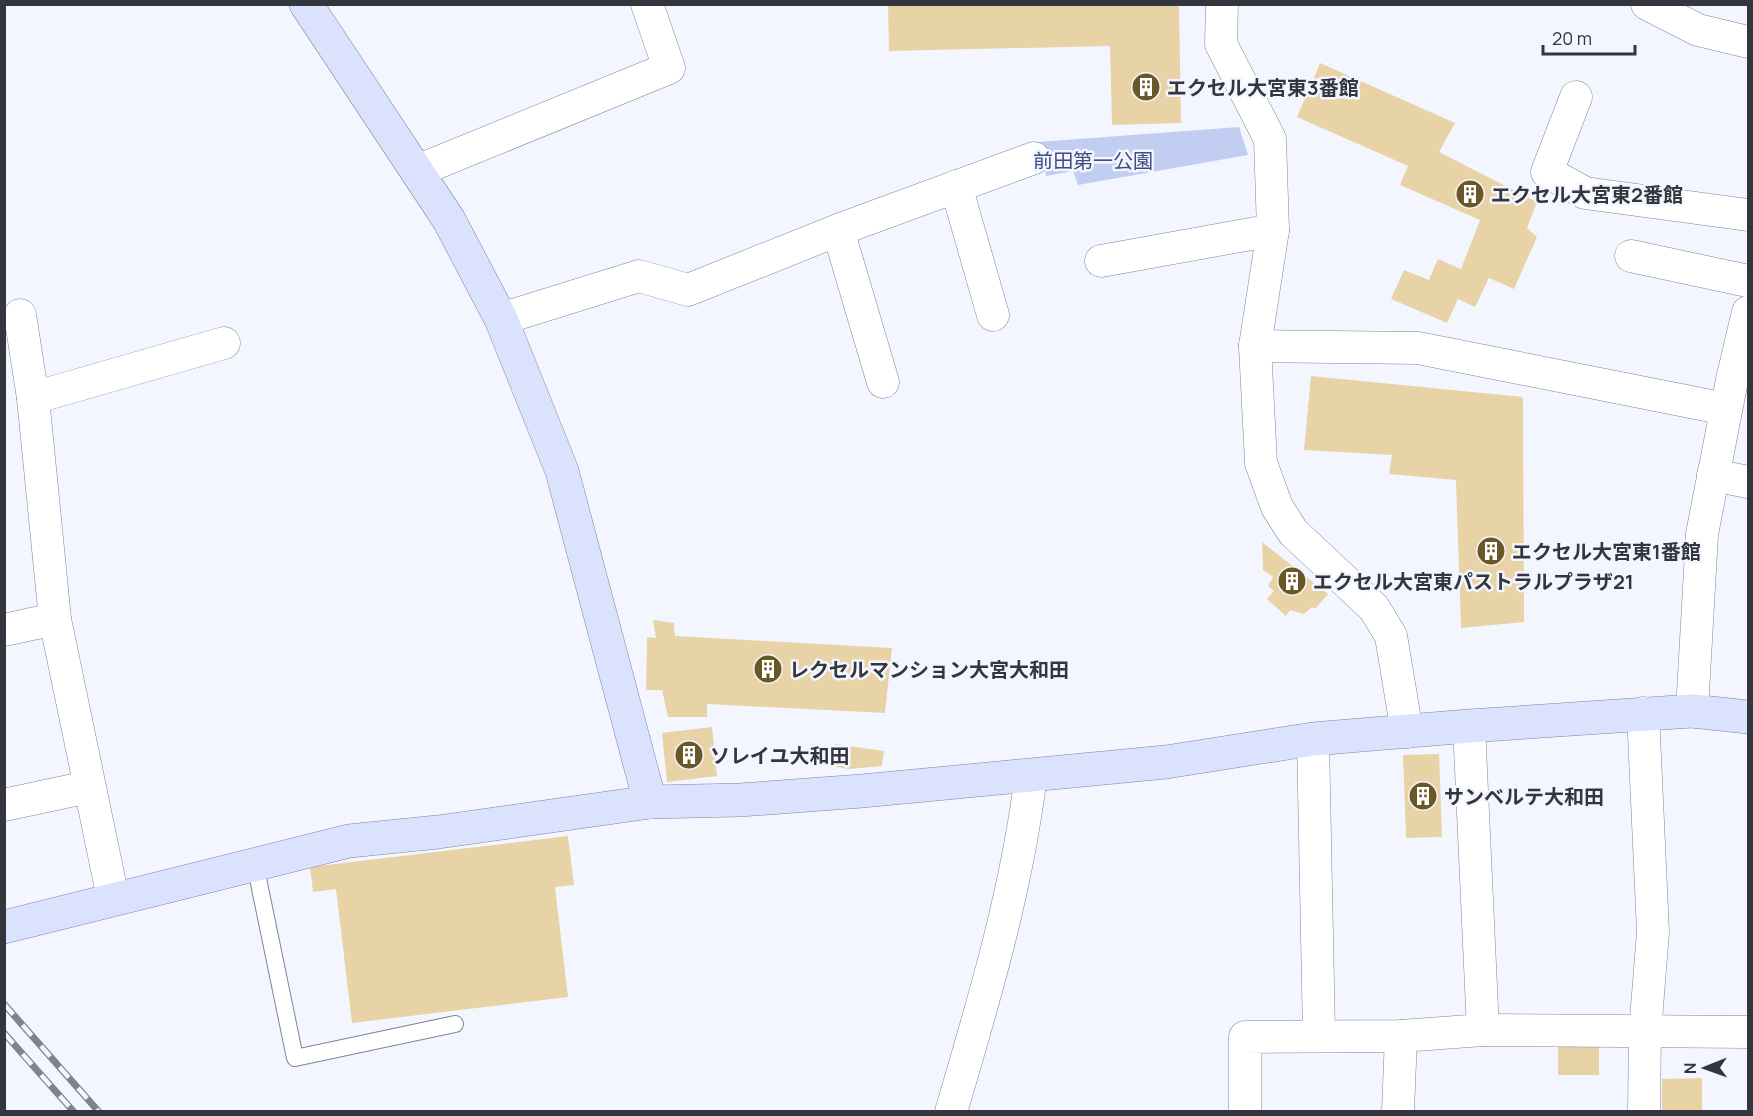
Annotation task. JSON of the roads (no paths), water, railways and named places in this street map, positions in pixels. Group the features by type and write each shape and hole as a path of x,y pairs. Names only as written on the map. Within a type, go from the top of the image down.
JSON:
{"street":[{"path":"306,4 449,220 501,319 562,471 650,802"},
{"path":"417,171 669,68 647,4"},
{"path":"1222,4 1221,44 1270,139 1273,230 1255,346 1261,463 1277,507 1293,532 1374,608 1391,636 1407,732"},
{"path":"1647,4 1698,30 1749,42"},
{"path":"1576,97 1546,172 1585,193 1749,215"},
{"path":"501,319 639,276 688,290 838,230 1034,158"},
{"path":"956,186 993,315"},
{"path":"838,230 883,381"},
{"path":"1101,261 1273,230"},
{"path":"1631,256 1749,282"},
{"path":"1692,711 1702,534 1713,475 1736,391 1749,312"},
{"path":"20,315 33,398 55,619 113,898"},
{"path":"33,398 224,343"},
{"path":"1255,346 1418,348 1736,391"},
{"path":"1713,475 1749,482"},
{"path":"4,630 55,619"},
{"path":"4,927 349,841 438,832 650,802 740,800 1031,775 1166,762 1313,739 1469,726 1692,711 1749,717"},
{"path":"1643,713 1653,932 1646,1032 1644,1112"},
{"path":"1469,726 1483,1030"},
{"path":"1313,739 1318,1034"},
{"path":"951,1112 996,957 1023,837 1031,775"},
{"path":"4,805 88,786"},
{"path":"1245,1112 1245,1037 1318,1034 1401,1036 1483,1030 1749,1032"},
{"path":"1398,1112 1401,1036"}],"lane":[{"path":"255,864 295,1058 455,1024"}],"railway":[{"path":"4,1004 99,1112"},
{"path":"4,1033 74,1112"}],"place":[{"name":"エクセル大宮東3番館","path":"1146,87"},
{"name":"エクセル大宮東2番館","path":"1470,194"},
{"name":"エクセル大宮東1番館","path":"1491,551"},
{"name":"エクセル大宮東パストラルプラザ21","path":"1292,581"},
{"name":"レクセルマンション大宮大和田","path":"768,669"},
{"name":"ソレイユ大和田","path":"689,755"},
{"name":"サンベルテ大和田","path":"1423,796"}],"park label":[{"name":"前田第一公園","path":"1093,160"}]}
